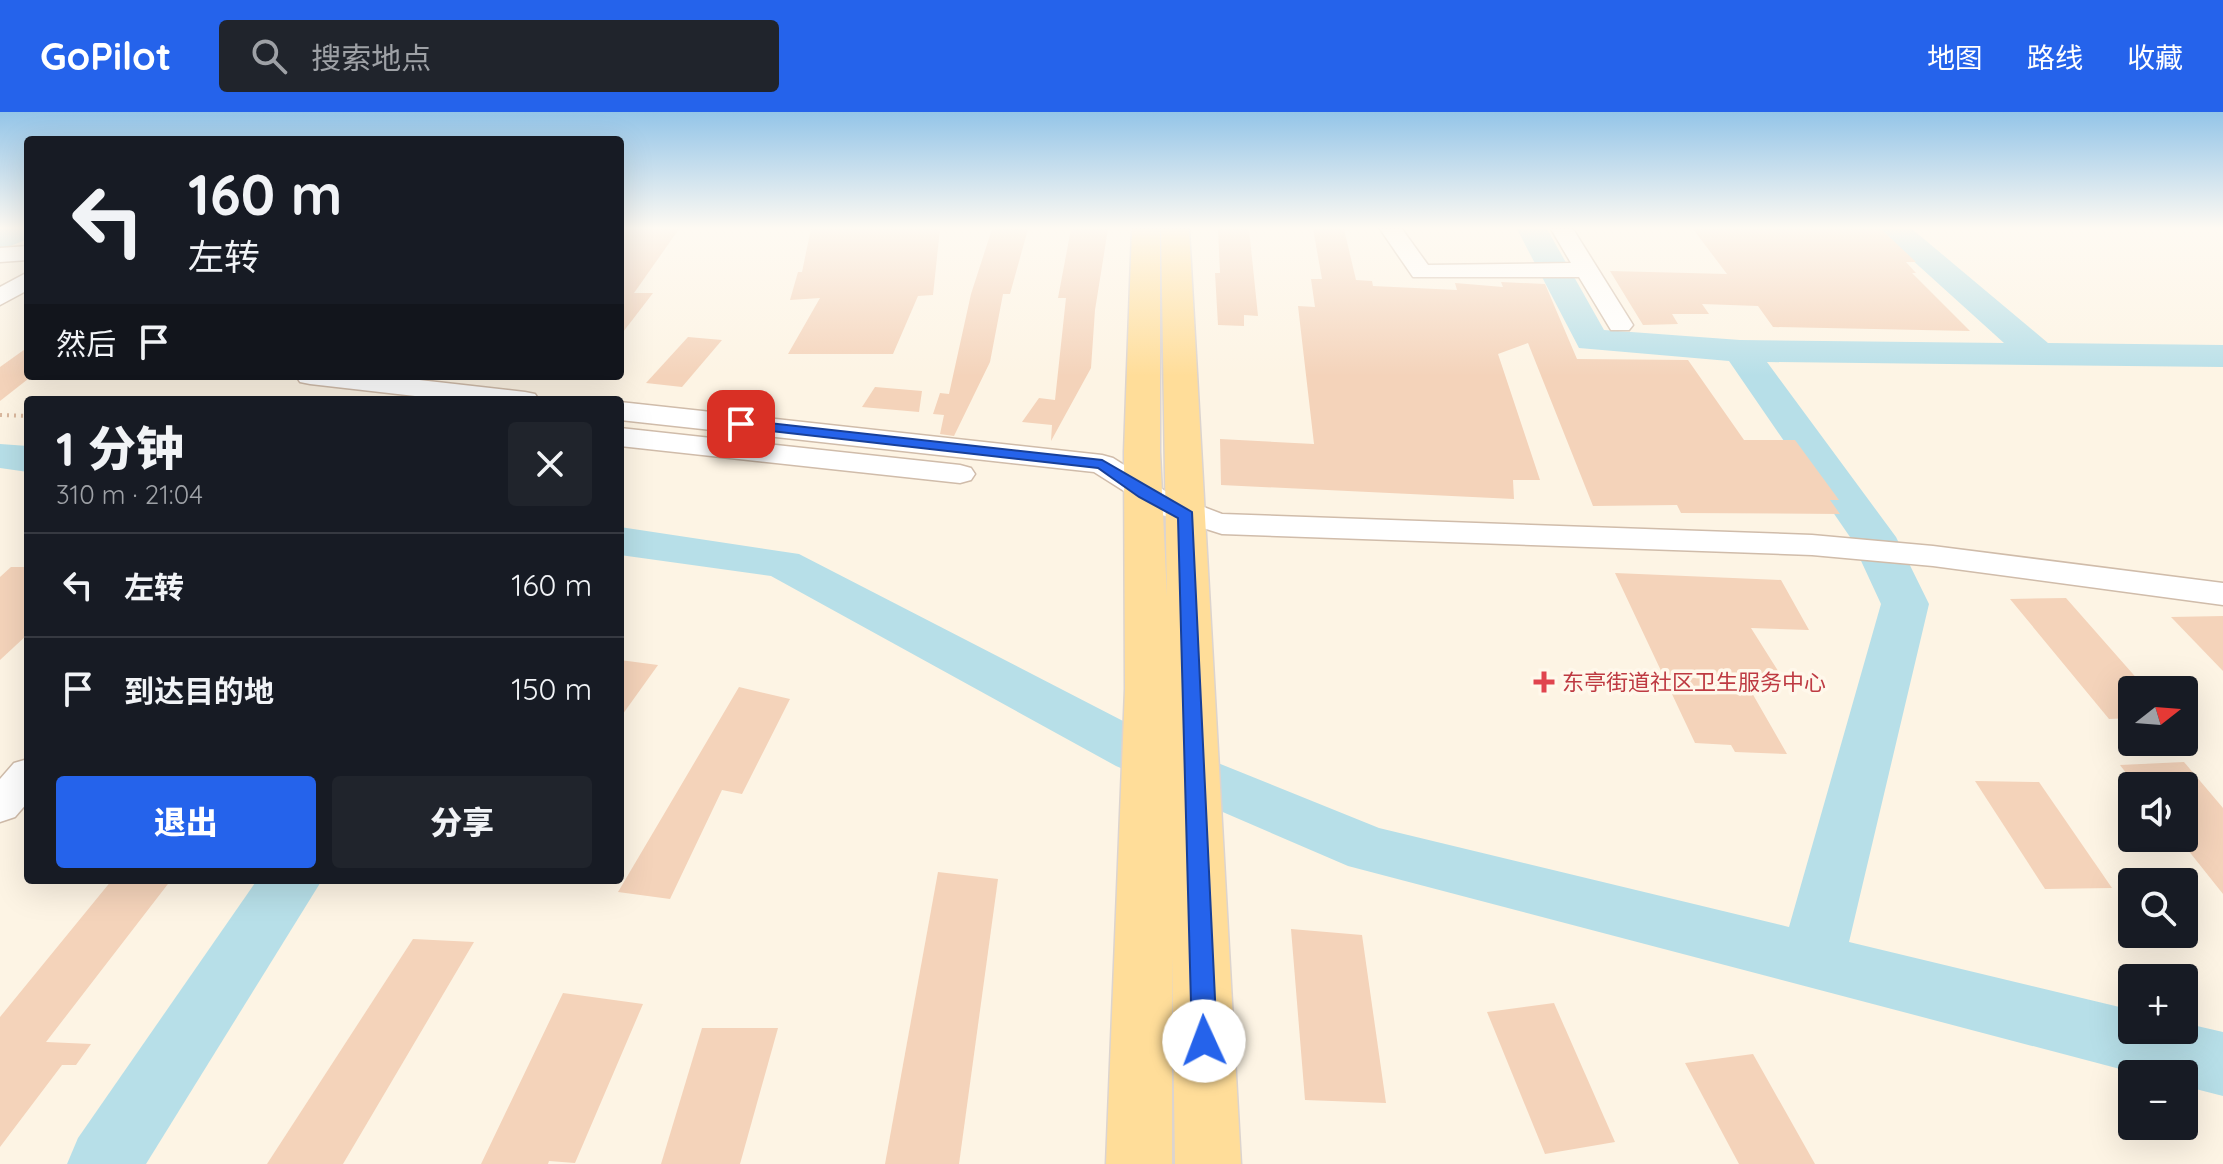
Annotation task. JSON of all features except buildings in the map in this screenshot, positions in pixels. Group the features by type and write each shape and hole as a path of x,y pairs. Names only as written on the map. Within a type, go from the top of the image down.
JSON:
{"main road":[{"path":"1145,278 1142,452 1148,689 1172,814 1208,1164"},
{"path":"1139,1164 1172,814 1191,710 1177,278"}],"street":[{"path":"1593,278 1620,325"},
{"path":"0,298 24,282"},
{"path":"326,380 373,392 449,396"},
{"path":"624,411 1102,464 1144,493 1186,516 1222,524 1812,545 1933,556 2223,594"},
{"path":"624,437 1144,493"},
{"path":"0,806 24,779"}],"path":[{"path":"0,415 24,416"}],"waterway":[{"path":"1559,278 1592,340 1740,351"},
{"path":"1950,278 2039,354"},
{"path":"1740,351 2223,356"},
{"path":"1740,351 1873,537 1905,604 1812,961"},
{"path":"0,456 24,459"},
{"path":"624,542 783,564 1136,752 1369,849 1812,961"},
{"path":"104,1164 288,884"},
{"path":"1812,961 2223,1064"}],"place":[{"name":"东亭街道社区卫生服务中心","path":"1544,682"}],"route":[{"path":"741,424 1102,464 1144,493 1186,516 1204,1041"}]}
